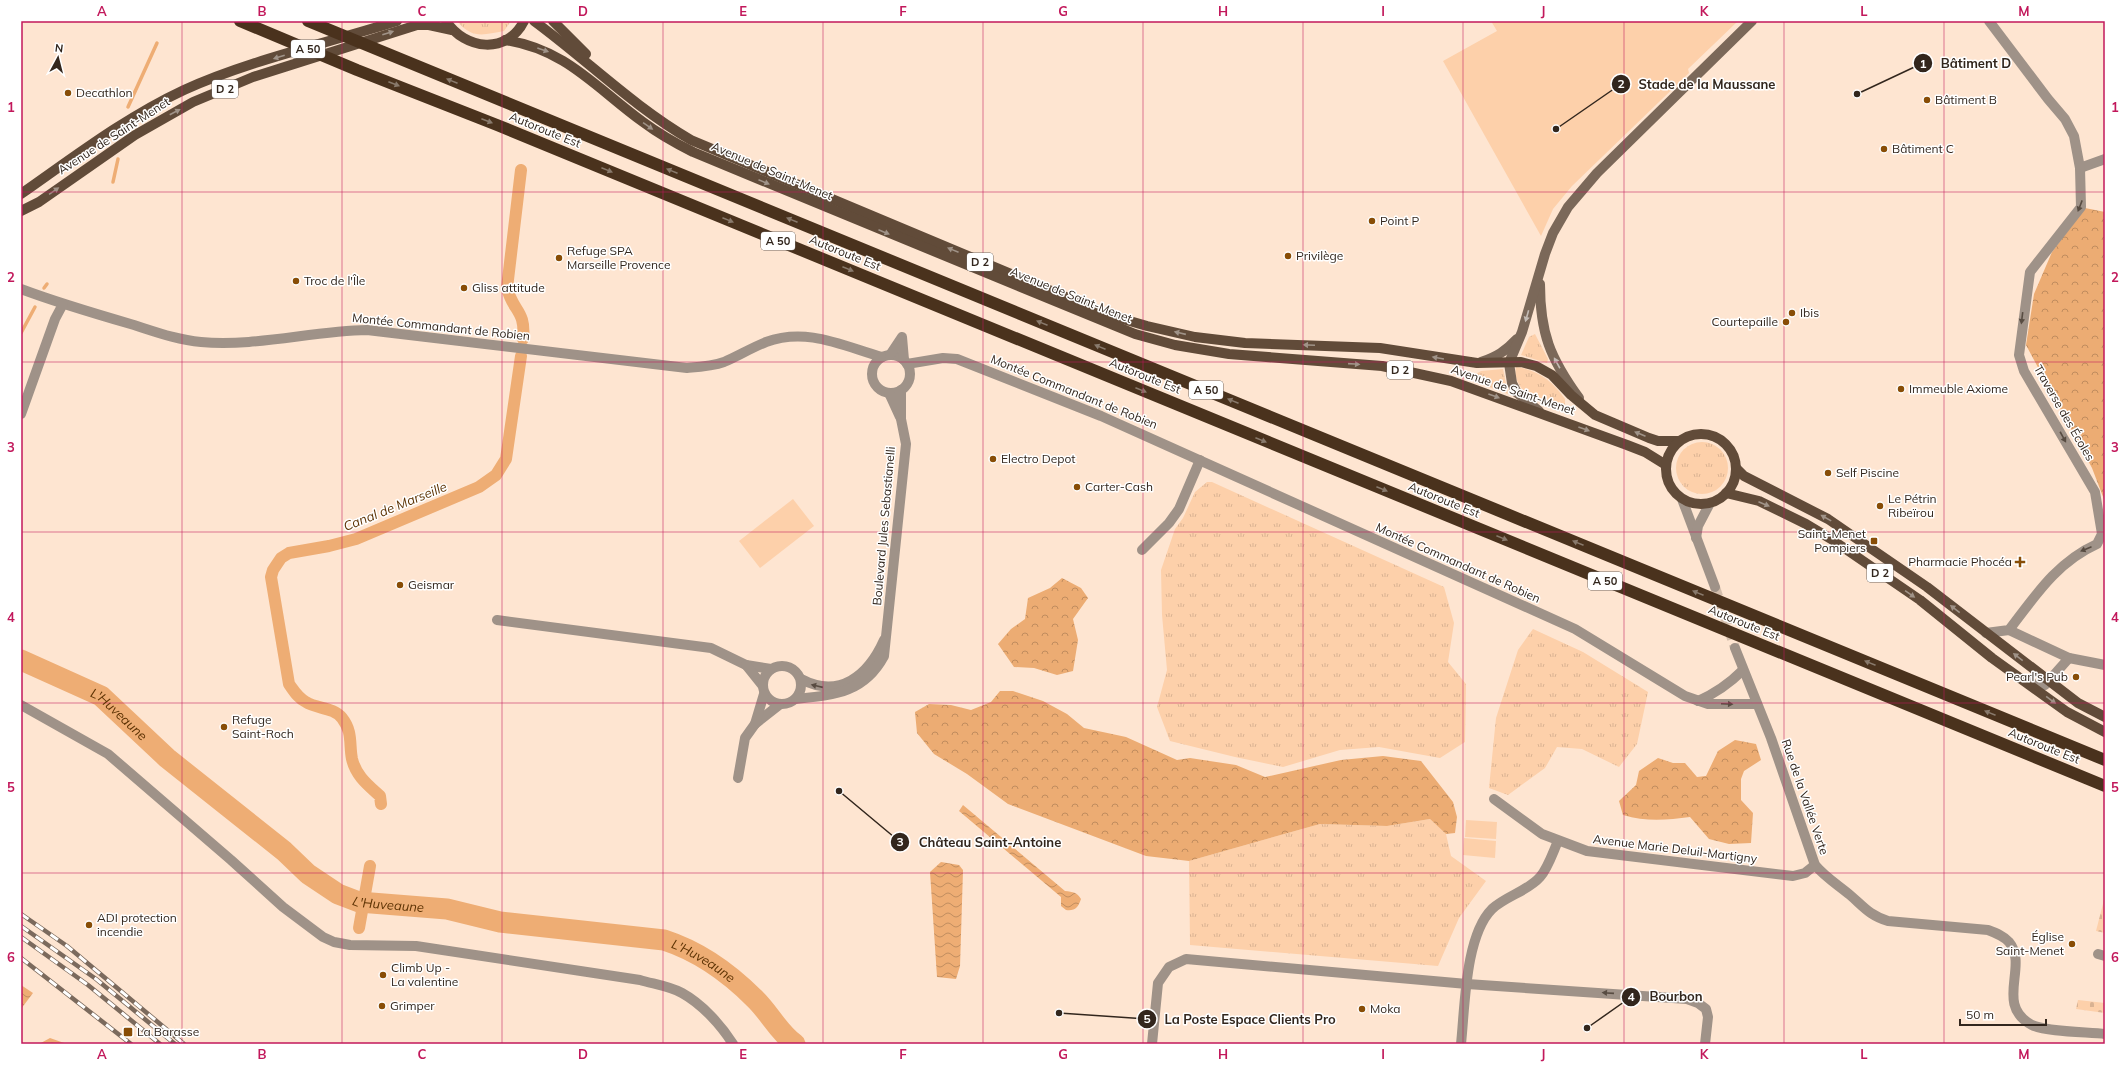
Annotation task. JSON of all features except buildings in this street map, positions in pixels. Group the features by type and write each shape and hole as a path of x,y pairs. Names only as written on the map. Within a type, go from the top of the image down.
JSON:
{"highway":[{"name":"Autoroute Est","path":"239,21 357,70 497,125 2105,786"},
{"name":"Autoroute Est","path":"308,21 386,55 2105,760"}],"main road":[{"name":"Avenue de Saint-Menet","path":"21,194 120,126 184,90 235,71 397,21"},
{"path":"446,21 452,30 464,40 478,45 494,44 513,36 524,21"},
{"name":"Avenue de Saint-Menet","path":"534,21 574,50 619,89 665,125 711,150 1109,315 1147,326 1195,337 1245,343 1380,348 1477,363"},
{"path":"553,21 556,26 567,33 619,89"},
{"path":"1548,416 1532,406 1516,393 1512,383 1509,363 1522,332 1553,233 1568,207 1597,173 1752,21"},
{"name":"Avenue de Saint-Menet","path":"21,211 39,202 106,154 152,125 193,102 279,69 411,26 429,24 452,30"},
{"name":"Avenue de Saint-Menet","path":"505,40 549,52 568,63 642,122 693,152 1135,334 1175,345 1229,354 1382,366 1451,381 1645,452 1666,465"},
{"path":"1540,272 1540,309 1542,328 1549,348 1570,386 1585,408"},
{"path":"1477,363 1497,356 1509,348 1522,332"},
{"name":"D 2","path":"1477,363 1521,362 1536,366 1552,375 1585,408"},
{"name":"Avenue de Saint-Menet","path":"1585,408 1595,415 1649,438 1678,441"},
{"path":"1704,434 1718,438 1732,453 1736,468 1734,482 1726,493 1710,503 1691,503 1682,498 1673,490 1667,478 1666,465 1670,453 1678,441 1690,436 1704,434"},
{"name":"D 2","path":"1736,468 1744,476 1828,519 1927,587 2078,703 2105,717"},
{"name":"D 2","path":"1726,493 1759,501 1806,524 1831,539 1920,600 1992,658 2067,712 2105,732"}],"street":[{"name":"Traverse des Écoles","path":"1989,21 2065,119 2074,136 2080,168 2081,207 2030,272 2019,355 2024,371 2095,492 2102,534 2097,544 2079,552 2062,566 2040,589 2009,630"},
{"path":"2080,168 2105,159"},
{"path":"21,216 39,202"},
{"name":"Montée Commandant de Robien","path":"21,289 46,299 172,337 201,342 234,342 345,330 367,330 687,368 722,363 766,342 787,337 818,337 882,359 897,356 905,362 935,359 957,359 1101,416 1575,629 1685,696 1708,704 1758,704"},
{"path":"21,414 55,319 63,304"},
{"path":"910,374 905,362 902,332 871,374 873,382 878,389 889,393 901,390 906,386 910,374 935,359"},
{"name":"Boulevard Jules Sebastianelli","path":"796,699 843,693 857,686 878,666 886,651 886,634 906,444 901,419 901,390"},
{"name":"Boulevard Jules Sebastianelli","path":"889,393 901,419"},
{"path":"1142,550 1169,523 1179,509 1200,460"},
{"path":"1682,498 1715,587"},
{"path":"1696,538 1698,526 1710,503"},
{"path":"497,620 710,648 722,652 746,665 770,669"},
{"path":"1986,633 2009,630 2069,658 2105,665"},
{"name":"Boulevard Jules Sebastianelli","path":"800,680 813,686 826,688 841,685 854,680 872,663 886,634"},
{"name":"Rue de la Vallée Verte","path":"1736,648 1743,670 1758,704 1815,865 1832,882 1876,918 1888,921 1988,930 2000,935 2010,943 2015,956 2012,998 2021,1017 2033,1025 2105,1034"},
{"path":"2019,677 2039,687 2045,686 2069,658"},
{"path":"746,665 763,689 770,701 780,705 785,705 796,699 801,690 800,680 798,674 788,667 776,666 770,669 764,676 763,689 755,724"},
{"path":"1698,701 1712,695 1730,683 1743,670"},
{"path":"21,705 108,754 231,860 282,907 323,937 334,942 350,945 423,947 632,979 662,986 682,993 696,1004 714,1019 732,1044"},
{"path":"738,778 745,738 755,724 780,705"},
{"name":"Avenue Marie Deluil-Martigny","path":"1494,799 1542,834 1587,851 1793,876 1805,873 1815,865"},
{"path":"1461,1044 1470,957 1481,925 1492,910 1503,900 1541,877 1558,841"},
{"path":"1152,1044 1158,983 1169,967 1186,959 1467,984 1687,999 1698,1003 1706,1009 1708,1018 1706,1044"}],"green space":[{"path":"457,21 511,21 504,31 490,34 478,34 468,31"},
{"path":"1491,21 1738,21 1688,69 1689,73 1572,186 1553,209 1541,236 1443,61 1497,31"},
{"path":"2085,208 2105,212 2105,502 2092,468 2026,345 2034,294 2052,252"},
{"path":"1535,334 1548,359 1547,363 1521,355 1529,337"},
{"path":"1516,367 1524,368 1544,377 1565,399 1565,405 1560,407 1544,404 1529,395 1518,383"},
{"path":"1503,369 1508,394 1478,383 1476,374 1481,371"},
{"path":"1702,442 1716,446 1724,454 1728,468 1724,482 1716,490 1702,494 1688,490 1680,482 1676,468 1680,454 1688,446"},
{"path":"1207,482 1212,482 1444,587 1454,623 1448,662 1466,684 1465,742 1440,758 1379,747 1340,750 1283,767 1170,741 1157,707 1167,670 1162,615 1161,570 1175,529 1183,518 1195,492"},
{"path":"793,499 814,526 760,568 739,541"},
{"path":"1062,578 1081,588 1088,598 1073,619 1078,640 1073,671 1057,675 1034,668 1014,667 998,644 1011,629 1025,619 1028,598 1050,588"},
{"path":"1533,629 1583,652 1648,692 1637,744 1619,767 1582,749 1557,747 1545,768 1508,795 1489,788 1496,718 1518,650"},
{"path":"1000,691 1013,691 1043,701 1067,714 1084,728 1126,737 1177,760 1190,758 1236,765 1265,777 1341,760 1383,756 1421,761 1453,802 1457,817 1455,833 1446,834 1430,819 1387,826 1320,824 1189,861 1146,856 1008,804 967,774 934,754 917,733 915,712 929,704 951,705 971,710 991,702"},
{"path":"1735,740 1756,744 1761,760 1744,771 1741,779 1741,800 1753,813 1751,843 1729,844 1709,839 1690,817 1656,820 1640,819 1623,815 1619,801 1636,785 1639,771 1658,758 1673,763 1685,763 1697,777 1706,776 1718,751"},
{"path":"1430,819 1446,834 1451,856 1486,881 1459,918 1438,966 1190,945 1189,861 1320,824 1387,826"},
{"path":"1466,820 1497,822 1496,839 1465,837"},
{"path":"1464,838 1496,841 1495,858 1463,855"},
{"path":"2105,896 2105,933 2096,931"},
{"path":"2078,1000 2105,1003 2105,1013 2076,1009"}],"water":[{"path":"963,805 1065,891 1073,892 1078,895 1081,899 1079,905 1074,909 1069,910 1066,910 1061,906 1061,897 959,811"},
{"path":"941,862 959,865 963,870 960,966 956,979 937,977 930,872"},
{"path":"21,985 33,993 21,1009"},
{"path":"50,1038 67,1044 39,1044"}],"waterway":[{"path":"128,107 157,43"},
{"path":"113,182 118,159"},
{"name":"Canal de Marseille","path":"521,170 507,288 512,302 523,322 523,339"},
{"path":"44,288 47,284"},
{"path":"21,333 35,307"},
{"name":"Canal de Marseille","path":"381,804 380,796 363,780 356,770 351,754 348,728 342,718 330,710 310,704 303,700 296,694 289,684 271,577 273,570 281,558 289,553 329,546 356,539 479,487 496,475 506,459 521,356"},
{"name":"L'Huveaune","path":"21,660 101,696 167,758 284,851 308,874 338,894 359,902 447,909 500,922 664,940 689,950 724,972 759,1004 784,1034 795,1044"},
{"name":"Canal de Marseille","path":"359,928 370,866"}],"tunnel":[{"path":"1715,587 1735,648"}],"railway":[{"path":"21,914 67,946 184,1044"},
{"path":"21,926 96,979 175,1044"},
{"path":"21,937 88,985 160,1044"},
{"path":"21,958 131,1044"}],"place":[{"name":"Decathlon","path":"68,93"},
{"name":"Bâtiment D","path":"1857,94"},
{"name":"Bâtiment B","path":"1927,100"},
{"name":"Stade de la Maussane","path":"1556,129"},
{"name":"Bâtiment C","path":"1884,149"},
{"name":"Point P","path":"1372,221"},
{"name":"Privilège","path":"1288,256"},
{"name":"Refuge SPA Marseille Provence","path":"559,258"},
{"name":"Troc de l'Île","path":"296,281"},
{"name":"Gliss attitude","path":"464,288"},
{"name":"Ibis","path":"1792,313"},
{"name":"Courtepaille","path":"1786,322"},
{"name":"Immeuble Axiome","path":"1901,389"},
{"name":"Electro Depot","path":"993,459"},
{"name":"Self Piscine","path":"1828,473"},
{"name":"Carter-Cash","path":"1077,487"},
{"name":"Le Pétrin Ribeïrou","path":"1880,506"},
{"name":"Saint-Menet Pompiers","path":"1874,541"},
{"name":"Pharmacie Phocéa","path":"2020,562"},
{"name":"Geismar","path":"400,585"},
{"name":"Pearl's Pub","path":"2076,677"},
{"name":"Refuge Saint-Roch","path":"224,727"},
{"name":"Château Saint-Antoine","path":"839,791"},
{"name":"ADI protection incendie","path":"89,925"},
{"name":"Église Saint-Menet","path":"2072,944"},
{"name":"Climb Up - La valentine","path":"383,975"},
{"name":"Grimper","path":"382,1006"},
{"name":"Moka","path":"1362,1009"},
{"name":"La Poste Espace Clients Pro","path":"1059,1013"},
{"name":"Bourbon","path":"1587,1028"},
{"name":"La Barasse","path":"128,1032"}]}
